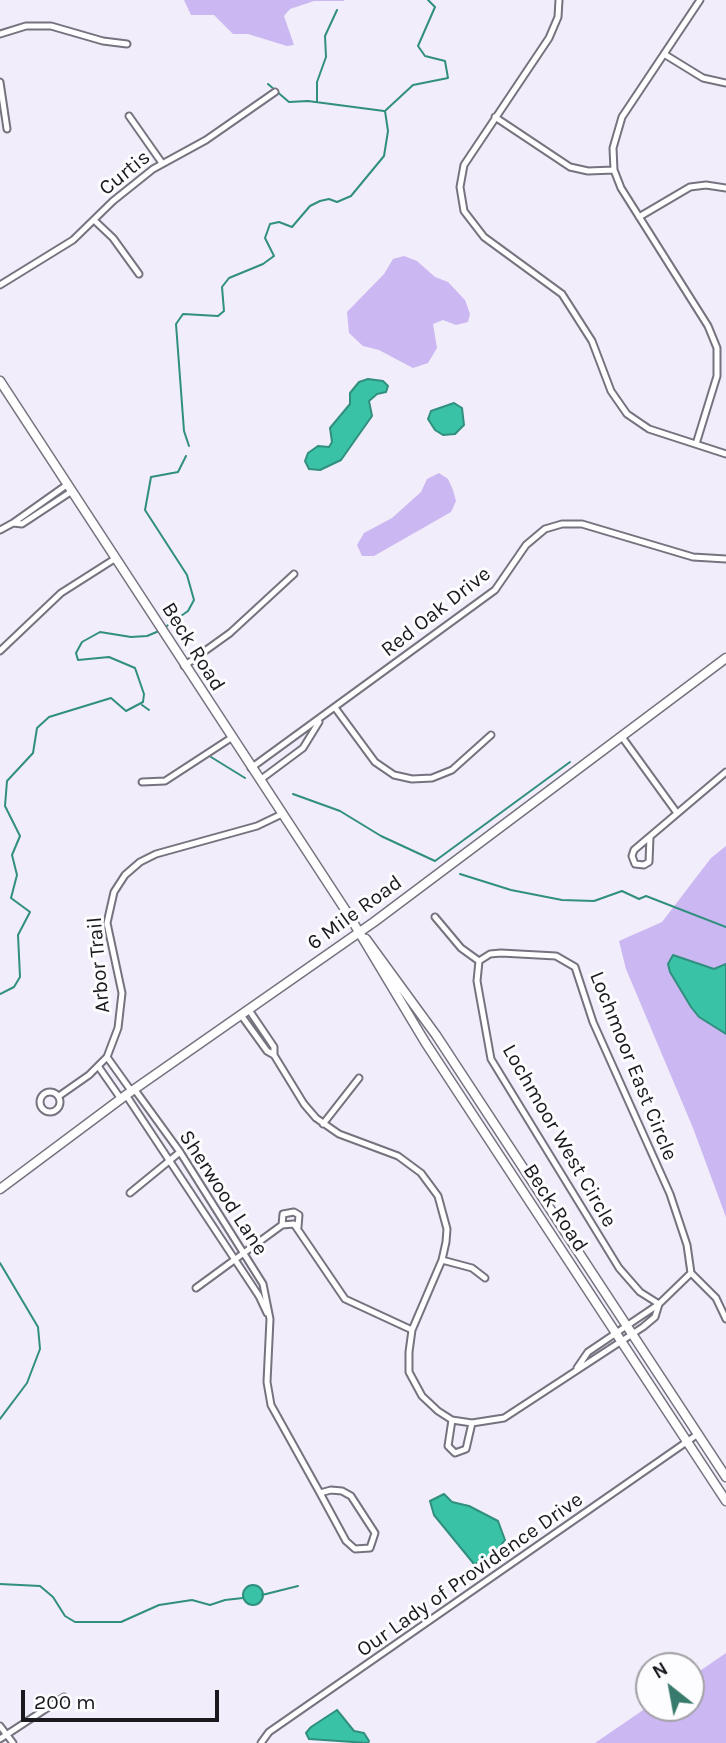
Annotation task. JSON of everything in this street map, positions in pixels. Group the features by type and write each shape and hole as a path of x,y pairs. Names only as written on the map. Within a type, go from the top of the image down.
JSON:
{"main road":[{"name":"Beck Road","path":"0,381 359,931 425,1042 726,1501"},
{"name":"6 Mile Road","path":"0,1189 359,931 726,658"},
{"name":"Beck Road","path":"359,931 381,956 436,1035 726,1477"}],"street":[{"path":"559,0 558,17 549,38 468,157 462,174 461,198 469,220 484,237 562,294 592,341 611,391 627,414 649,429 726,454"},
{"path":"696,444 717,376 718,348 708,326 621,188 614,170 613,148 619,124 700,0"},
{"path":"0,34 40,25 127,44"},
{"path":"664,54 703,78 726,83"},
{"path":"0,82 7,129"},
{"name":"Curtis","path":"0,285 54,254 121,194 162,163 206,140 275,92"},
{"path":"129,116 162,163"},
{"path":"495,117 570,167 589,171 614,170"},
{"path":"639,217 690,187 706,185 726,188"},
{"path":"94,220 113,238 139,274"},
{"path":"0,530 13,523 22,524 70,488"},
{"name":"Red Oak Drive","path":"251,768 320,721 495,590 526,545 553,526 582,524 693,557 726,559"},
{"path":"0,651 61,593 116,558"},
{"path":"184,666 230,633 294,575"},
{"path":"335,709 375,762 394,775 412,779 432,778 452,770 491,735"},
{"name":"Red Oak Drive","path":"260,780 303,748 320,721"},
{"path":"622,737 677,813"},
{"path":"142,782 164,781 231,738"},
{"path":"650,837 649,862 637,865 632,859 632,852 726,772"},
{"name":"Arbor Trail","path":"59,1097 107,1057 118,1028 122,1002 107,923 110,903 118,884 131,868 156,854 257,826 282,814"},
{"path":"435,917 461,948 479,961"},
{"name":"Lochmoor East Circle","path":"479,961 489,954 501,953 556,956 575,967 593,1022 670,1194 687,1245 691,1273"},
{"name":"Lochmoor West Circle","path":"479,961 477,981 491,1059 619,1268 631,1284 659,1304"},
{"path":"245,1012 274,1047 274,1055 304,1104 323,1124 339,1134 398,1156 421,1173 438,1196 447,1229 442,1260 412,1330 409,1372 422,1396 452,1420 486,1423 510,1415 655,1317 659,1304"},
{"path":"107,1057 129,1094"},
{"path":"98,1066 129,1094"},
{"path":"323,1124 359,1078"},
{"name":"Sherwood Lane","path":"129,1094 180,1152 262,1284 270,1319 268,1382 271,1405 346,1541 355,1549 369,1548 375,1533 351,1496 342,1491 320,1493"},
{"name":"Sherwood Lane","path":"129,1094 259,1296 270,1319"},
{"path":"130,1193 180,1152"},
{"path":"282,1224 283,1214 294,1212 299,1215 298,1227 345,1299 412,1330"},
{"path":"196,1288 233,1257 282,1224 298,1227"},
{"path":"442,1260 472,1268 485,1278"},
{"path":"575,1371 588,1352 659,1304 691,1273 716,1298 726,1319"},
{"path":"452,1420 448,1446 455,1453 466,1449 472,1423"},
{"name":"Our Lady of Providence Drive","path":"261,1743 269,1732 698,1434"},
{"path":"0,1739 64,1697"},
{"path":"0,1726 13,1743"}],"shaded area":[{"path":"184,0 344,1 314,1 290,9 284,16 294,45 287,46 248,34 233,34 214,15 191,15"},
{"path":"404,256 417,261 435,277 448,282 465,300 470,314 468,322 456,325 443,320 433,324 437,348 428,363 413,368 379,350 363,346 349,333 347,312 384,274 393,259"},
{"path":"368,379 383,381 388,386 386,392 377,394 369,401 372,416 341,460 320,470 309,469 305,461 308,453 318,446 329,447 332,442 330,428 350,404 350,393 359,382"},
{"path":"454,403 462,408 464,425 455,434 443,435 435,430 428,419 431,411"},
{"path":"439,473 448,479 453,490 456,501 451,512 374,556 362,556 357,545 364,533 392,518 421,492 427,479"},
{"path":"726,846 726,1217 693,1128 626,969 619,941 662,922 711,858"},
{"path":"673,955 714,969 726,964 726,1034 699,1017 691,1007 670,972 668,964"},
{"path":"444,1494 452,1502 469,1506 498,1521 505,1540 490,1559 474,1564 434,1515 430,1501"},
{"path":"253,1585 260,1588 263,1595 260,1602 253,1605 246,1602 243,1595 246,1588"},
{"path":"726,1653 726,1743 595,1743 635,1716 635,1722 705,1722 705,1667"},
{"path":"337,1710 354,1731 364,1733 368,1743 309,1739 306,1733 311,1727"}],"waterway":[{"path":"386,110 413,85 448,78 445,61 425,56 418,46 435,7 428,0"},
{"path":"317,102 317,82 326,57 325,36 337,10"},
{"path":"268,84 289,102 308,101 384,111"},
{"path":"189,446 184,431 176,324 183,314 218,316 224,311 222,287 229,278 263,264 274,256 265,238 270,224 279,222 292,227 310,206 329,199 337,202 351,196 384,156 388,131 385,111"},
{"path":"164,628 188,611 194,600 187,575 145,510 151,477 178,472 186,456"},
{"path":"0,994 14,987 20,977 18,935 30,912 11,898 17,875 12,855 20,836 5,806 7,781 33,753 37,728 49,717 111,698 126,711 143,702 144,694 135,668 109,657 78,660 76,653 82,642 100,632 131,637 147,636 159,631"},
{"path":"142,705 149,710"},
{"path":"211,757 245,778"},
{"path":"293,794 340,811 381,836 435,861 570,762"},
{"path":"460,874 511,890 562,900 594,901 622,891 639,899 646,896 726,927"},
{"path":"0,1263 38,1327 40,1349 27,1383 0,1419"},
{"path":"0,1584 40,1586 53,1597 65,1616 75,1622 121,1622 159,1605 192,1600 210,1605 243,1598"},
{"path":"262,1595 298,1586"}]}
